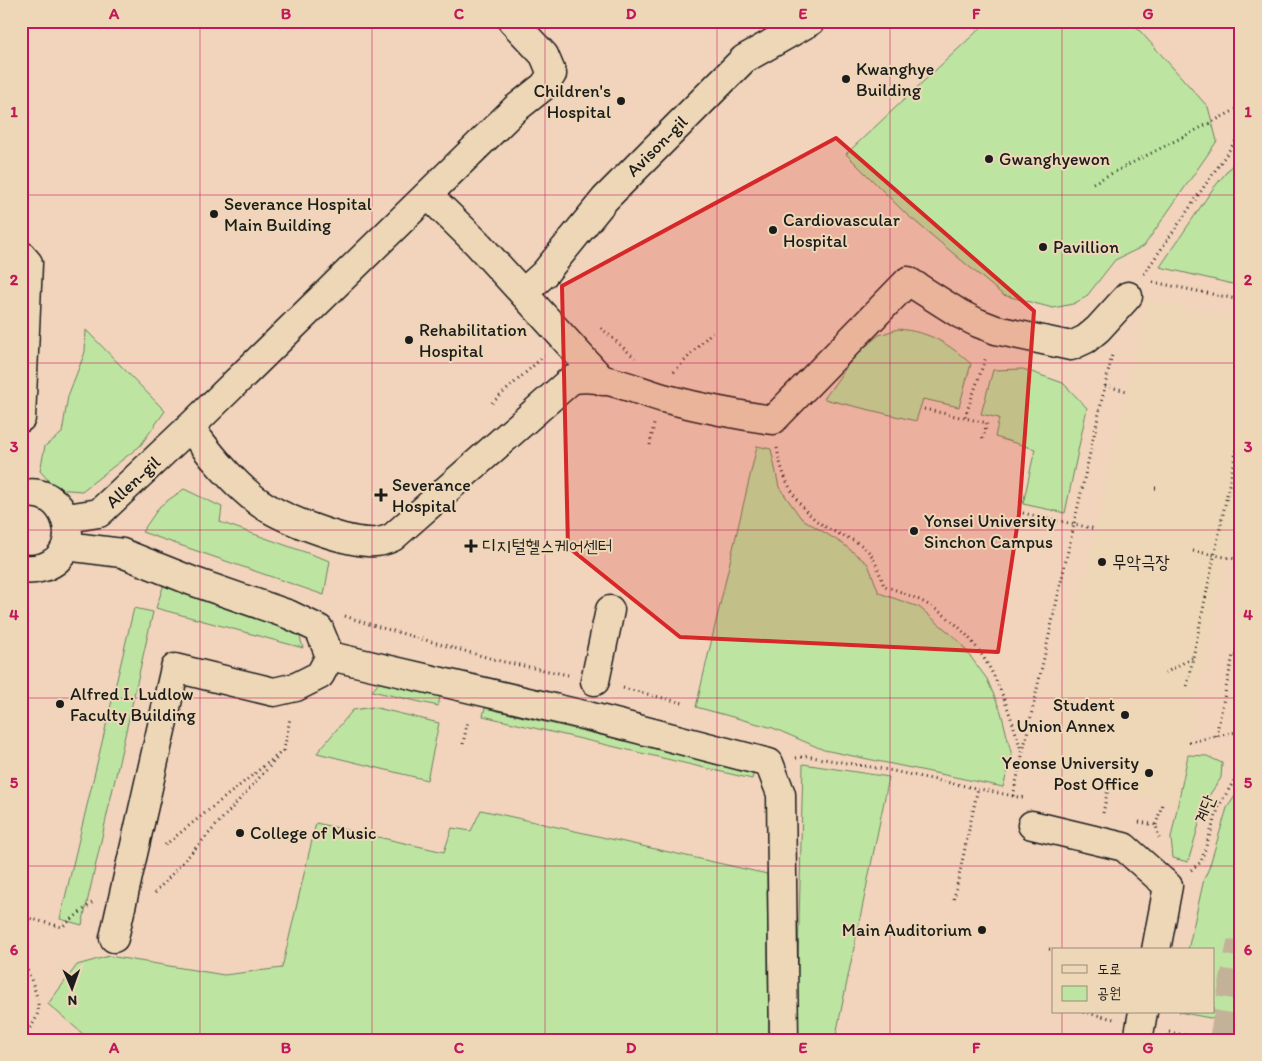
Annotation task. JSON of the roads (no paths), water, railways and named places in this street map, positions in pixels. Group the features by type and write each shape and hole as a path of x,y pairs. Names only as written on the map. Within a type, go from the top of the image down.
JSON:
{"street":[{"name":"Allen-gil","path":"67,518 99,513 190,427 515,109 544,86 552,74 544,55 512,21"},
{"name":"Avison-gil","path":"523,293 544,274 605,199 744,59 811,21"},
{"path":"428,195 523,293 603,381"},
{"path":"21,255 28,263 22,413"},
{"path":"190,427 209,454 260,503 298,522 329,533 367,542 383,542 394,537 562,385 581,377 603,381 667,399 739,415 773,420 908,281 960,314 978,323 996,330 1071,346 1086,339 1098,329 1134,287"},
{"path":"21,494 40,494 51,499 61,507 67,518 69,537 59,557 49,565 36,569 21,568"},
{"path":"66,546 122,553 192,581 290,615 319,629 330,656 320,675 296,687 274,692 176,668 114,938"},
{"path":"595,682 610,610"},
{"path":"330,656 588,716 769,763 781,794 784,1040"},
{"path":"1032,826 1124,847 1168,886 1156,948"},
{"path":"1138,1040 1143,1014"}],"tunnel":[{"path":"1223,1040 1241,942"}],"place":[{"name":"Kwanghye Building","path":"846,79"},
{"name":"Children's Hospital","path":"621,101"},
{"name":"Gwanghyewon","path":"989,159"},
{"name":"Severance Hospital Main Building","path":"214,214"},
{"name":"Cardiovascular Hospital","path":"773,230"},
{"name":"Pavillion","path":"1043,247"},
{"name":"Rehabilitation Hospital","path":"409,340"},
{"name":"Severance Hospital","path":"381,495"},
{"name":"Yonsei University Sinchon Campus","path":"914,531"},
{"name":"디지털헬스케어센터","path":"471,546"},
{"name":"무악극장","path":"1102,562"},
{"name":"Alfred I. Ludlow Faculty Building","path":"60,704"},
{"name":"Student Union Annex","path":"1125,715"},
{"name":"Yeonse University Post Office","path":"1149,773"},
{"name":"College of Music","path":"240,833"},
{"name":"Main Auditorium","path":"982,930"}]}
